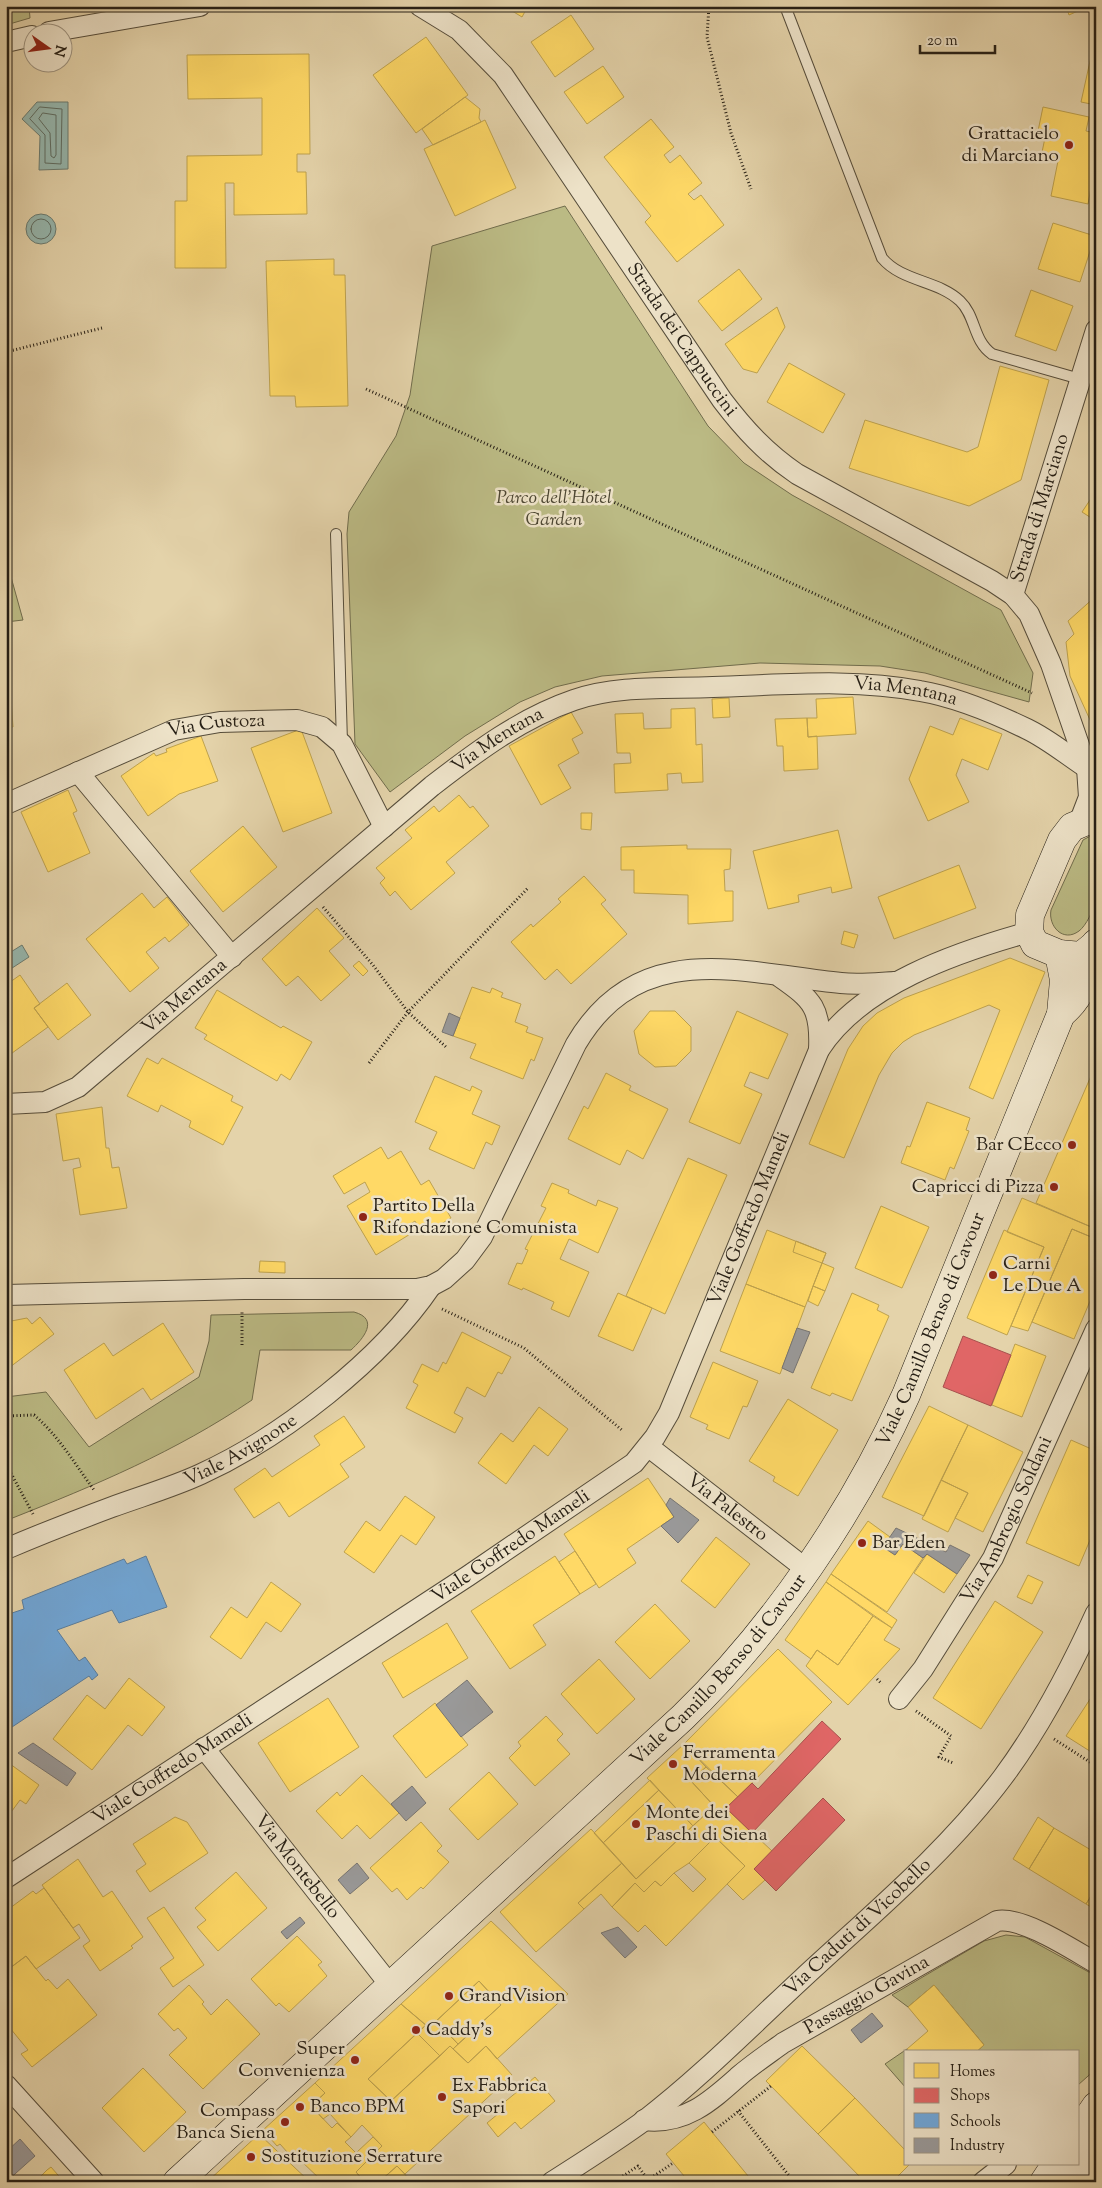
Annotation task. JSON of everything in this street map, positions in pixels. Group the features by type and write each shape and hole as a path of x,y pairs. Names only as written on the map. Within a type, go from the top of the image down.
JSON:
{"main road":[{"path":"1029,932 1032,909 1062,840 1067,832 1091,819"},
{"name":"Viale Camillo Benso di Cavour","path":"1029,932 1035,944 1059,954 1081,956 1096,943"},
{"name":"Viale Camillo Benso di Cavour","path":"1061,1014 1072,1006 1081,990 1090,969 1096,943"},
{"name":"Viale Camillo Benso di Cavour","path":"177,2182 698,1703 755,1640 806,1569 856,1493 896,1417 1061,1014 1064,980 1059,954"},
{"path":"1080,2182 1096,2160"},
{"path":"1044,2182 1055,2166"}],"street":[{"path":"72,28 200,6"},
{"name":"Strada dei Cappuccini","path":"420,6 459,30 503,75 722,400 757,443 797,474 1013,594"},
{"path":"6,42 22,38"},
{"name":"Strada di Marciano","path":"1091,819 1087,768 1041,640 1029,614 1013,594 1096,330"},
{"path":"1080,379 1096,363"},
{"name":"Via Mentana","path":"6,1104 45,1102 78,1087 308,891 473,754 532,719 575,700 594,695 635,690 802,684 874,685 922,691 989,713 1028,729 1087,768"},
{"name":"Via Custoza","path":"6,804 161,734 186,727 220,722 307,721 330,732 342,744 384,827"},
{"path":"78,772 232,957"},
{"name":"Viale Goffredo Mameli","path":"6,1878 608,1482 634,1463 649,1446 676,1398 819,1050 842,1020 894,982 987,944 1029,932"},
{"path":"6,1295 234,1289 417,1288 431,1286 456,1270 482,1237 576,1044 590,1023 606,1006 642,983 674,972 728,968 842,983 894,982"},
{"name":"Viale Goffredo Mameli","path":"780,976 803,993 815,1008 819,1024 819,1050"},
{"name":"Viale Avignone","path":"6,1549 201,1474 259,1442 293,1420 377,1351 407,1320 431,1286"},
{"name":"Via Ambrogio Soldani","path":"899,1699 931,1657 995,1554 1096,1329"},
{"name":"Via Palestro","path":"649,1446 806,1569"},
{"name":"Via Caduti di Vicobello","path":"552,2182 644,2120 689,2084 910,1880 958,1830 1002,1778 1036,1729 1075,1658 1096,1613"},
{"name":"Via Montebello","path":"204,1748 390,1985"},
{"name":"Passaggio Gavina","path":"644,2120 675,2120 699,2109 782,2043 997,1921 1006,1919 1022,1923 1096,1963"},
{"path":"8,2090 94,2182"},
{"path":"1080,2149 1083,2123"},
{"path":"983,2182 1003,2166"},
{"path":"1061,2182 1072,2166"}],"lane":[{"path":"785,6 882,258 895,271 947,291 958,299 964,305 982,345 992,354 1080,379"},
{"path":"336,534 342,744"}],"path":[{"path":"709,6 707,38 731,133 751,189"},
{"path":"6,352 102,328"},
{"path":"366,389 1032,693"},
{"path":"369,1063 408,1012 528,888"},
{"path":"308,891 373,965 408,1012 446,1047"},
{"path":"442,1310 524,1348 622,1431"},
{"path":"242,1312 242,1345"},
{"path":"6,1416 34,1415 59,1441 94,1490"},
{"path":"6,1464 36,1520"},
{"path":"915,1710 951,1736 940,1757 953,1763"},
{"path":"1049,1736 1096,1766"},
{"path":"712,2132 771,2086"},
{"path":"738,2111 794,2182"},
{"path":"614,2182 638,2166 647,2181 673,2163"},
{"path":"623,2166 627,2173"}],"green space":[{"path":"6,6 29,6 30,18 6,25"},
{"name":"Parco dell'Hotel Garden","path":"565,206 708,426 744,463 792,495 1001,610 1033,673 1029,702 925,673 880,666 760,663 602,676 555,687 520,702 465,736 390,792 355,744 347,534 349,512 396,436 410,395 432,246"},
{"path":"6,559 23,620 6,622"},
{"path":"1096,833 1097,893 1095,904 1082,929 1073,934 1062,934 1054,927 1051,910 1083,840"},
{"path":"354,1312 362,1315 368,1324 364,1335 351,1350 260,1350 252,1400 223,1419 164,1452 104,1480 10,1519 6,1512 6,1397 46,1392 89,1447 199,1377 209,1341 211,1315"},
{"path":"1006,1935 1025,1937 1096,1976 1096,2069 1080,2083 1080,2050 978,2050 984,2045 934,1985 908,2007 892,1995 984,1941"},
{"path":"904,2051 904,2086 885,2064"}],"water":[{"path":"37,102 68,102 68,169 39,170 40,136 22,119"},
{"path":"41,214 51,219 56,229 51,239 41,244 31,239 26,229 31,219"},
{"path":"22,945 29,957 6,972 6,955"}],"building: Homes":[{"path":"504,6 528,6 522,17"},
{"path":"1066,6 1089,6 1069,15"},
{"path":"571,15 594,49 555,77 531,42"},
{"path":"1096,34 1096,105 1081,102"},
{"path":"426,37 468,95 416,133 373,75"},
{"path":"309,54 310,154 297,154 297,172 306,172 307,214 234,215 234,183 225,183 226,268 175,268 175,201 187,201 187,156 262,155 262,98 188,99 187,55"},
{"path":"603,66 624,97 587,124 564,92"},
{"path":"465,97 480,109 479,118 481,122 433,145 422,129"},
{"name":"Grattacielo di Marciano","path":"1043,107 1089,117 1086,131 1096,133 1096,178 1093,177 1088,204 1051,196 1058,161 1041,157 1046,133 1038,131"},
{"path":"651,119 674,147 664,155 670,163 680,155 702,183 688,194 694,200 701,195 724,225 677,262 645,222 651,216 604,157"},
{"path":"485,120 516,188 455,216 424,149"},
{"path":"1053,223 1095,236 1080,282 1038,269"},
{"path":"334,259 334,275 345,275 348,406 296,407 295,396 270,396 266,261"},
{"path":"739,269 762,299 722,331 698,301"},
{"path":"1031,290 1073,306 1056,351 1015,336"},
{"path":"777,307 785,327 757,373 743,369 725,344"},
{"path":"789,363 845,394 823,433 767,402"},
{"path":"1000,366 1049,380 1021,480 969,506 849,468 865,420 967,452 978,447"},
{"path":"1096,491 1096,521 1082,512"},
{"path":"1096,596 1096,733 1070,676 1066,642 1074,634 1068,621"},
{"path":"6,684 10,684 13,727 6,727"},
{"path":"853,697 856,734 808,737 807,718 817,718 816,699"},
{"path":"729,698 730,717 713,718 712,699"},
{"path":"695,708 696,745 702,744 703,782 682,783 681,773 667,774 668,790 615,793 614,764 631,763 630,753 617,753 615,714 643,713 644,729 671,728 671,709"},
{"path":"571,712 583,733 572,739 579,753 558,765 571,788 541,805 509,746"},
{"path":"807,718 808,737 817,736 818,769 784,771 783,746 777,746 775,719"},
{"path":"960,718 1002,734 988,770 962,759 956,775 969,802 928,821 909,779 930,726 953,735"},
{"path":"301,729 332,813 283,832 251,748"},
{"path":"201,736 218,781 179,794 148,816 121,776 154,753 156,756 167,752 166,749"},
{"path":"68,790 77,811 73,813 90,853 48,872 21,812"},
{"path":"459,795 470,808 473,806 489,826 446,862 455,873 411,910 395,891 390,896 380,883 385,878 376,868 412,838 405,830 434,806 439,812"},
{"path":"581,813 592,813 591,830 581,829"},
{"path":"243,826 277,867 223,912 190,871"},
{"path":"838,830 852,888 832,893 831,887 798,895 799,902 768,909 753,851"},
{"path":"687,845 687,849 731,849 730,869 724,870 725,891 733,891 733,921 688,924 688,895 634,893 634,870 621,870 621,847"},
{"path":"959,865 976,908 894,939 878,897"},
{"path":"584,876 606,900 601,904 627,934 571,984 557,969 545,980 511,942 531,924 533,927 561,902 558,899"},
{"path":"142,893 154,908 167,897 189,925 169,942 165,937 146,952 159,968 130,992 86,939"},
{"path":"317,908 344,938 329,951 350,975 321,1001 298,976 286,986 262,959"},
{"path":"844,931 858,935 854,948 841,944"},
{"path":"1010,958 1045,972 993,1099 969,1088 1000,1010 989,1005 914,1035 903,1042 892,1053 879,1075 844,1158 809,1144 848,1049 863,1026 877,1013 904,998"},
{"path":"359,961 368,971 363,976 353,966"},
{"path":"20,975 40,1004 34,1008 48,1027 8,1056 6,985"},
{"path":"67,983 91,1015 58,1040 34,1008"},
{"path":"472,987 490,993 492,988 503,993 501,997 521,1004 515,1022 528,1027 526,1032 543,1038 534,1061 531,1059 523,1079 470,1058 476,1044 453,1036"},
{"path":"217,990 281,1028 283,1026 312,1042 290,1080 281,1074 277,1081 204,1039 207,1035 195,1028"},
{"path":"650,1011 675,1011 691,1027 691,1051 676,1066 655,1067 639,1054 634,1031"},
{"path":"737,1011 788,1034 768,1079 750,1072 744,1086 762,1094 740,1144 689,1122"},
{"path":"147,1058 158,1064 162,1058 233,1096 231,1101 243,1107 223,1145 189,1127 191,1121 161,1105 158,1112 127,1096"},
{"path":"1096,1064 1096,1078 1091,1076"},
{"path":"606,1073 631,1086 629,1090 668,1109 643,1159 627,1150 620,1165 568,1139 584,1106 588,1109"},
{"path":"435,1076 470,1091 472,1086 482,1091 472,1114 500,1126 492,1145 486,1142 474,1169 429,1149 437,1132 415,1122"},
{"path":"1091,1076 1096,1078 1096,1229 1036,1203"},
{"path":"927,1102 970,1118 966,1130 969,1131 954,1169 950,1167 945,1180 901,1163 907,1146 910,1147"},
{"path":"102,1107 106,1148 109,1148 112,1168 119,1167 127,1208 80,1215 73,1169 81,1167 79,1158 63,1161 56,1114"},
{"path":"381,1147 388,1159 401,1151 421,1185 429,1180 451,1218 423,1235 415,1221 407,1226 412,1233 376,1255 347,1206 370,1192 365,1182 344,1194 333,1176"},
{"path":"688,1158 727,1175 665,1314 626,1296"},
{"path":"552,1183 569,1190 568,1193 596,1206 598,1200 618,1208 598,1253 569,1239 560,1259 589,1272 569,1317 551,1309 554,1302 523,1288 522,1290 508,1284 517,1263 522,1264 528,1250 525,1249 546,1208 541,1206"},
{"path":"1022,1198 1096,1229 1096,1239 1072,1229 1028,1331 1011,1326 1044,1247 1007,1232"},
{"path":"881,1206 929,1227 902,1288 855,1268"},
{"path":"1072,1229 1096,1239 1096,1287 1074,1339 1032,1322"},
{"path":"767,1230 826,1253 805,1307 746,1284"},
{"path":"1004,1230 1044,1247 1007,1335 967,1318"},
{"path":"796,1241 826,1253 822,1263 793,1252"},
{"path":"260,1261 285,1262 285,1273 259,1272"},
{"path":"822,1263 834,1268 825,1291 813,1286"},
{"path":"746,1284 805,1307 780,1374 720,1351"},
{"path":"813,1286 825,1291 818,1306 808,1301"},
{"path":"618,1293 652,1308 633,1351 598,1336"},
{"path":"852,1293 879,1305 877,1310 889,1316 852,1401 832,1393 830,1396 811,1388"},
{"path":"40,1317 54,1334 6,1370 6,1322 27,1318 32,1324"},
{"path":"163,1323 194,1372 151,1400 143,1388 96,1419 64,1370 104,1343 113,1356"},
{"path":"462,1332 511,1357 502,1374 498,1372 485,1397 467,1387 454,1413 463,1418 455,1433 406,1408 418,1385 413,1382 422,1364 438,1372 443,1362 446,1364"},
{"path":"1015,1344 1046,1356 1022,1417 992,1405"},
{"path":"713,1362 758,1381 747,1407 743,1406 729,1439 706,1429 708,1425 690,1417"},
{"path":"788,1399 838,1430 798,1496 773,1481 775,1477 749,1461"},
{"path":"929,1406 968,1425 924,1516 882,1497"},
{"path":"539,1407 568,1429 548,1456 534,1445 506,1484 478,1463 501,1433 513,1442"},
{"path":"344,1416 365,1447 340,1464 349,1477 289,1517 279,1502 254,1518 234,1489 265,1468 272,1477 320,1445 314,1436"},
{"path":"968,1425 1023,1452 983,1532 955,1518 968,1493 941,1480"},
{"path":"1071,1440 1096,1451 1096,1526 1079,1566 1026,1543"},
{"path":"648,1478 674,1517 627,1549 636,1563 599,1588 564,1534"},
{"path":"941,1480 968,1493 948,1532 922,1519"},
{"path":"405,1496 435,1517 416,1545 401,1535 374,1573 344,1552 366,1521 380,1531"},
{"path":"868,1521 890,1537 883,1547 895,1555 903,1544 923,1558 887,1612 831,1574"},
{"path":"716,1537 750,1564 715,1608 681,1581"},
{"path":"575,1551 596,1584 580,1594 559,1562"},
{"path":"927,1554 957,1574 944,1593 914,1573"},
{"path":"555,1556 580,1594 533,1625 546,1645 510,1669 471,1611"},
{"path":"831,1574 897,1620 892,1628 826,1582"},
{"path":"1028,1575 1043,1582 1032,1604 1017,1597"},
{"path":"271,1582 301,1604 281,1632 266,1622 241,1659 210,1637 231,1607 247,1618"},
{"path":"826,1582 873,1616 838,1665 817,1650 811,1659 785,1640"},
{"path":"995,1601 1043,1632 981,1729 933,1698"},
{"path":"655,1604 690,1641 650,1679 615,1642"},
{"path":"873,1616 892,1628 884,1640 900,1649 848,1705 806,1666 817,1650 838,1665"},
{"path":"447,1623 468,1658 403,1698 382,1663"},
{"path":"778,1649 832,1702 738,1797 684,1744"},
{"path":"599,1659 635,1699 597,1734 561,1694"},
{"path":"129,1678 165,1707 142,1736 128,1725 92,1770 53,1739 87,1695 105,1709"},
{"path":"1096,1690 1096,1755 1066,1736"},
{"path":"328,1698 359,1747 290,1792 258,1743"},
{"path":"435,1703 468,1745 426,1778 393,1736"},
{"path":"546,1716 563,1734 557,1740 570,1754 535,1786 509,1758 521,1746 518,1742"},
{"path":"684,1744 706,1767 691,1781 714,1806 693,1826 647,1778"},
{"path":"6,1761 39,1785 26,1804 20,1800 6,1819"},
{"path":"706,1767 738,1797 726,1808 772,1851 754,1869 765,1880 743,1900 727,1884 745,1866 715,1837 689,1863 674,1873 661,1886 655,1881 644,1892 635,1883 612,1907 601,1894 584,1909 578,1903 622,1863 636,1879 714,1806 691,1781"},
{"path":"489,1772 518,1804 478,1840 449,1809"},
{"path":"362,1775 399,1813 370,1839 357,1825 342,1839 316,1811 337,1792 340,1796"},
{"path":"650,1780 659,1790 603,1843 594,1833"},
{"path":"659,1790 693,1826 636,1879 603,1843"},
{"path":"175,1817 187,1822 208,1853 150,1892 136,1871 146,1864 133,1844"},
{"path":"1038,1817 1054,1828 1029,1869 1013,1859"},
{"path":"421,1822 442,1846 437,1851 449,1862 423,1889 421,1887 407,1900 397,1888 392,1892 370,1868"},
{"path":"1054,1828 1096,1853 1096,1888 1086,1904 1029,1869"},
{"path":"591,1829 622,1863 578,1903 584,1909 536,1952 500,1912"},
{"path":"715,1837 745,1866 666,1946 645,1925 638,1932 612,1907 635,1883 644,1892 655,1881 661,1886 674,1873 693,1892 706,1879 689,1863"},
{"path":"78,1859 103,1897 112,1891 143,1937 131,1946 133,1948 100,1971 83,1946 90,1941 79,1924 73,1928 42,1885"},
{"path":"236,1872 267,1908 218,1951 197,1927 206,1920 195,1908"},
{"path":"44,1888 80,1938 36,1969 26,1956 6,1971 6,1916 8,1914 6,1911 33,1891 36,1894"},
{"path":"1096,1888 1096,1910 1086,1904"},
{"path":"164,1907 204,1965 173,1987 160,1968 174,1958 147,1918"},
{"path":"491,1921 568,1994 497,2059 486,2046 468,2063 453,2049 501,2005 479,1981 429,2028 401,2004"},
{"path":"297,1936 322,1962 318,1965 327,1976 289,2012 279,2003 276,2006 251,1979"},
{"path":"26,1956 46,1981 48,1979 57,1989 68,1979 97,2015 32,2067 21,2054 28,2050 10,2028 6,2031 6,1971"},
{"path":"479,1981 501,2005 458,2044 436,2021"},
{"path":"189,1985 204,2002 202,2004 211,2015 227,1999 260,2034 203,2089 169,2055 187,2038 178,2028 174,2031 158,2014"},
{"path":"934,1985 984,2045 978,2050 908,2050 928,2031 908,2007"},
{"name":"Ex Fabbrica Sapori","path":"401,2004 426,2025 368,2079 391,2101 450,2046 468,2063 486,2046 512,2075 405,2174 397,2166 379,2182 365,2182 356,2172 382,2146 362,2125 351,2137 330,2114 323,2119 311,2106 325,2093 315,2083"},
{"path":"436,2021 458,2044 453,2049 450,2046 440,2056 417,2033 426,2025 429,2028"},
{"path":"417,2033 440,2056 391,2101 368,2079"},
{"path":"802,2046 855,2098 818,2134 766,2081"},
{"path":"143,2068 186,2112 144,2152 102,2108"},
{"path":"535,2077 555,2101 521,2129 515,2122 498,2137 487,2123 504,2109 501,2105"},
{"path":"315,2083 325,2093 311,2106 332,2128 337,2123 351,2137 345,2142 356,2153 373,2137 382,2146 356,2172 365,2182 323,2182 299,2159 296,2162 280,2144 277,2146 263,2130"},
{"path":"855,2098 904,2149 904,2166 908,2166 892,2182 865,2182 818,2134"},
{"path":"704,2122 753,2182 689,2182 666,2154"},
{"path":"259,2134 310,2182 207,2182"},
{"path":"397,2166 412,2182 379,2182"},
{"path":"51,2167 64,2182 35,2182 47,2170"}],"building: Shops":[{"path":"963,1336 1011,1355 991,1406 943,1387"},
{"path":"822,1721 841,1739 752,1833 726,1808 752,1783 758,1789"},
{"path":"823,1798 845,1820 776,1891 754,1869"}],"building: Schools":[{"path":"146,1556 167,1607 119,1623 112,1610 57,1630 79,1661 85,1657 98,1675 92,1680 89,1676 6,1731 6,1615 24,1609 22,1600 124,1559 127,1564"}],"building: Industry":[{"path":"449,1013 460,1018 453,1036 442,1032"},
{"path":"797,1328 810,1332 793,1373 782,1368"},
{"path":"670,1498 699,1520 678,1543 661,1526 674,1517 666,1505"},
{"path":"896,1528 946,1552 950,1545 970,1555 957,1574 927,1554 923,1558 903,1544 895,1555 883,1547"},
{"path":"467,1680 493,1712 461,1737 436,1705"},
{"path":"33,1743 76,1773 67,1786 18,1753"},
{"path":"412,1786 426,1803 406,1821 391,1804"},
{"path":"357,1863 369,1878 350,1894 338,1880"},
{"path":"300,1917 305,1923 287,1939 281,1932"},
{"path":"618,1927 637,1947 625,1958 601,1933"},
{"path":"872,2013 883,2026 861,2043 851,2030"},
{"path":"20,2139 35,2156 6,2182 6,2152"}],"place":[{"name":"Grattacielo di Marciano","path":"1069,145"},
{"name":"Bar CEcco","path":"1072,1145"},
{"name":"Capricci di Pizza","path":"1054,1187"},
{"name":"Partito Della Rifondazione Comunista","path":"363,1217"},
{"name":"Carni Le Due A","path":"993,1275"},
{"name":"Bar Eden","path":"862,1543"},
{"name":"Ferramenta Moderna","path":"673,1764"},
{"name":"Monte dei Paschi di Siena","path":"636,1824"},
{"name":"GrandVision","path":"449,1996"},
{"name":"Caddy's","path":"416,2030"},
{"name":"Super Convenienza","path":"355,2060"},
{"name":"Ex Fabbrica Sapori","path":"442,2097"},
{"name":"Banco BPM","path":"300,2107"},
{"name":"Compass Banca Siena","path":"285,2122"},
{"name":"Sostituzione Serrature","path":"251,2157"}]}
